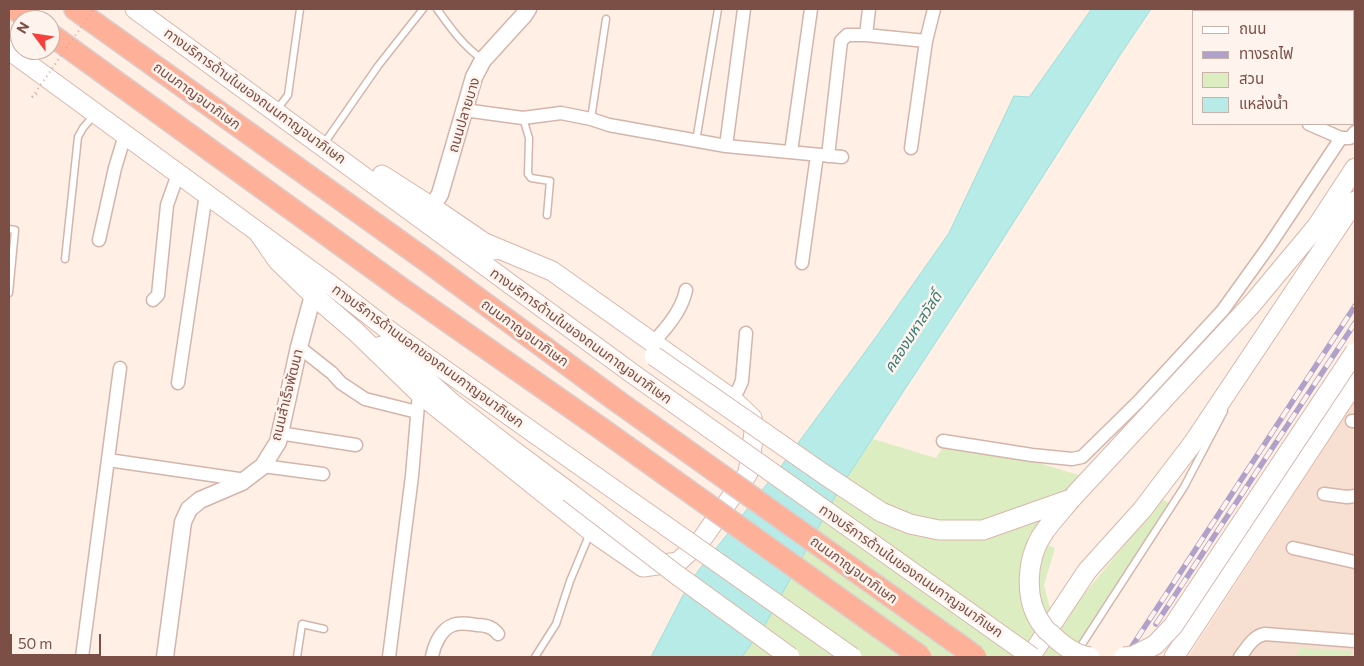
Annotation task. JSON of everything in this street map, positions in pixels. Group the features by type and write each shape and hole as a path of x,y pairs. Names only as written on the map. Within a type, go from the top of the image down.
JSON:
{"highway":[{"name":"ถนนกาญจนาภิเษก","path":"75,9 617,401 976,657"},
{"path":"60,41 406,292 921,657"}],"main road":[{"name":"ทางบริการด้านในของถนนกาญจนาภิเษก","path":"135,9 633,374 1031,657"},
{"name":"ทางบริการด้านนอกของถนนกาญจนาภิเษก","path":"20,60 332,286 391,332 852,657"},
{"path":"258,232 278,261 419,393 591,531 643,567 678,562 700,542 748,473 754,433 752,418 731,398 570,299 377,172 324,147"},
{"path":"1090,657 1083,656 1062,645 1042,626 1033,609 1029,582 1031,559 1043,533 1071,499 1252,304 1317,226 1355,168"},
{"path":"1031,657 1087,571 1142,510 1193,443 1355,200"},
{"path":"452,221 477,260"},
{"path":"356,332 398,355 452,403 488,431 677,575 790,657"},
{"path":"654,349 873,507 910,524 939,530 983,530 1071,499"},
{"path":"1124,657 1133,656 1155,645 1173,626 1355,352"},
{"path":"1174,657 1355,382"}],"street":[{"name":"ถนนปลายบาง","path":"432,207 440,194 474,77 483,60 528,9"},
{"path":"726,146 744,9"},
{"path":"791,152 811,9"},
{"path":"866,34 868,9"},
{"path":"910,148 926,41 934,9"},
{"path":"802,263 841,41 847,35 866,34 926,41"},
{"path":"464,110 523,118 561,113 592,119 609,125 726,146 842,157"},
{"path":"1310,125 1340,138 1350,138 1355,132"},
{"path":"99,240 115,168 125,135"},
{"path":"943,441 1032,455 1072,459 1082,457 1139,401 1223,310 1269,246 1340,138"},
{"path":"153,300 158,295 167,205 178,174"},
{"path":"178,383 206,194"},
{"path":"654,349 661,334 679,310 686,290"},
{"name":"ถนนสำเร็จพัฒนา","path":"165,657 182,522 189,509 200,500 242,482 263,466 278,442 299,347 313,295"},
{"path":"731,398 738,390 742,380 746,333"},
{"path":"299,347 332,373 341,383 365,399 416,412"},
{"path":"82,657 120,368"},
{"path":"389,657 412,476 419,393"},
{"path":"280,433 356,445"},
{"path":"108,460 239,479 242,482"},
{"path":"263,466 323,474"},
{"path":"1324,494 1347,497 1355,496"},
{"path":"1293,548 1355,562"},
{"path":"432,657 436,644 445,630 454,624 484,625 495,629 498,634"},
{"path":"1240,657 1253,640 1265,634 1355,641"}],"lane":[{"path":"276,112 288,95 300,9"},
{"path":"324,147 378,66 423,9"},
{"path":"437,9 450,28 473,53 483,60"},
{"path":"696,141 718,9"},
{"path":"592,119 606,18"},
{"path":"65,259 78,137 95,113"},
{"path":"523,118 529,138 528,174 531,178 550,181 547,215"},
{"path":"9,229 15,230 9,293"},
{"path":"1074,657 1184,487 1254,352"},
{"path":"535,657 556,624 570,581 591,531"},
{"path":"296,657 302,624 324,629"}],"path":[{"path":"32,97 94,9"}],"shaded area":[{"path":"1355,400 1355,657 1188,657"}],"green space":[{"path":"873,439 936,458 943,447 1039,463 1082,476 1028,537 1055,548 1044,585 1051,612 1025,657 742,657 765,625 840,488"},
{"path":"1162,499 1169,503 1069,657 1042,657 1081,598"},
{"path":"1300,648 1352,651 1351,657 1295,657"}],"water":[{"name":"คลองมหาสวัสดิ์","path":"1092,9 1151,9 840,488 765,625 742,657 651,657 691,580 782,465 876,337 949,233 1014,96 1029,97"}],"railway":[{"path":"1125,657 1355,306"},
{"path":"1156,624 1355,323"}]}
